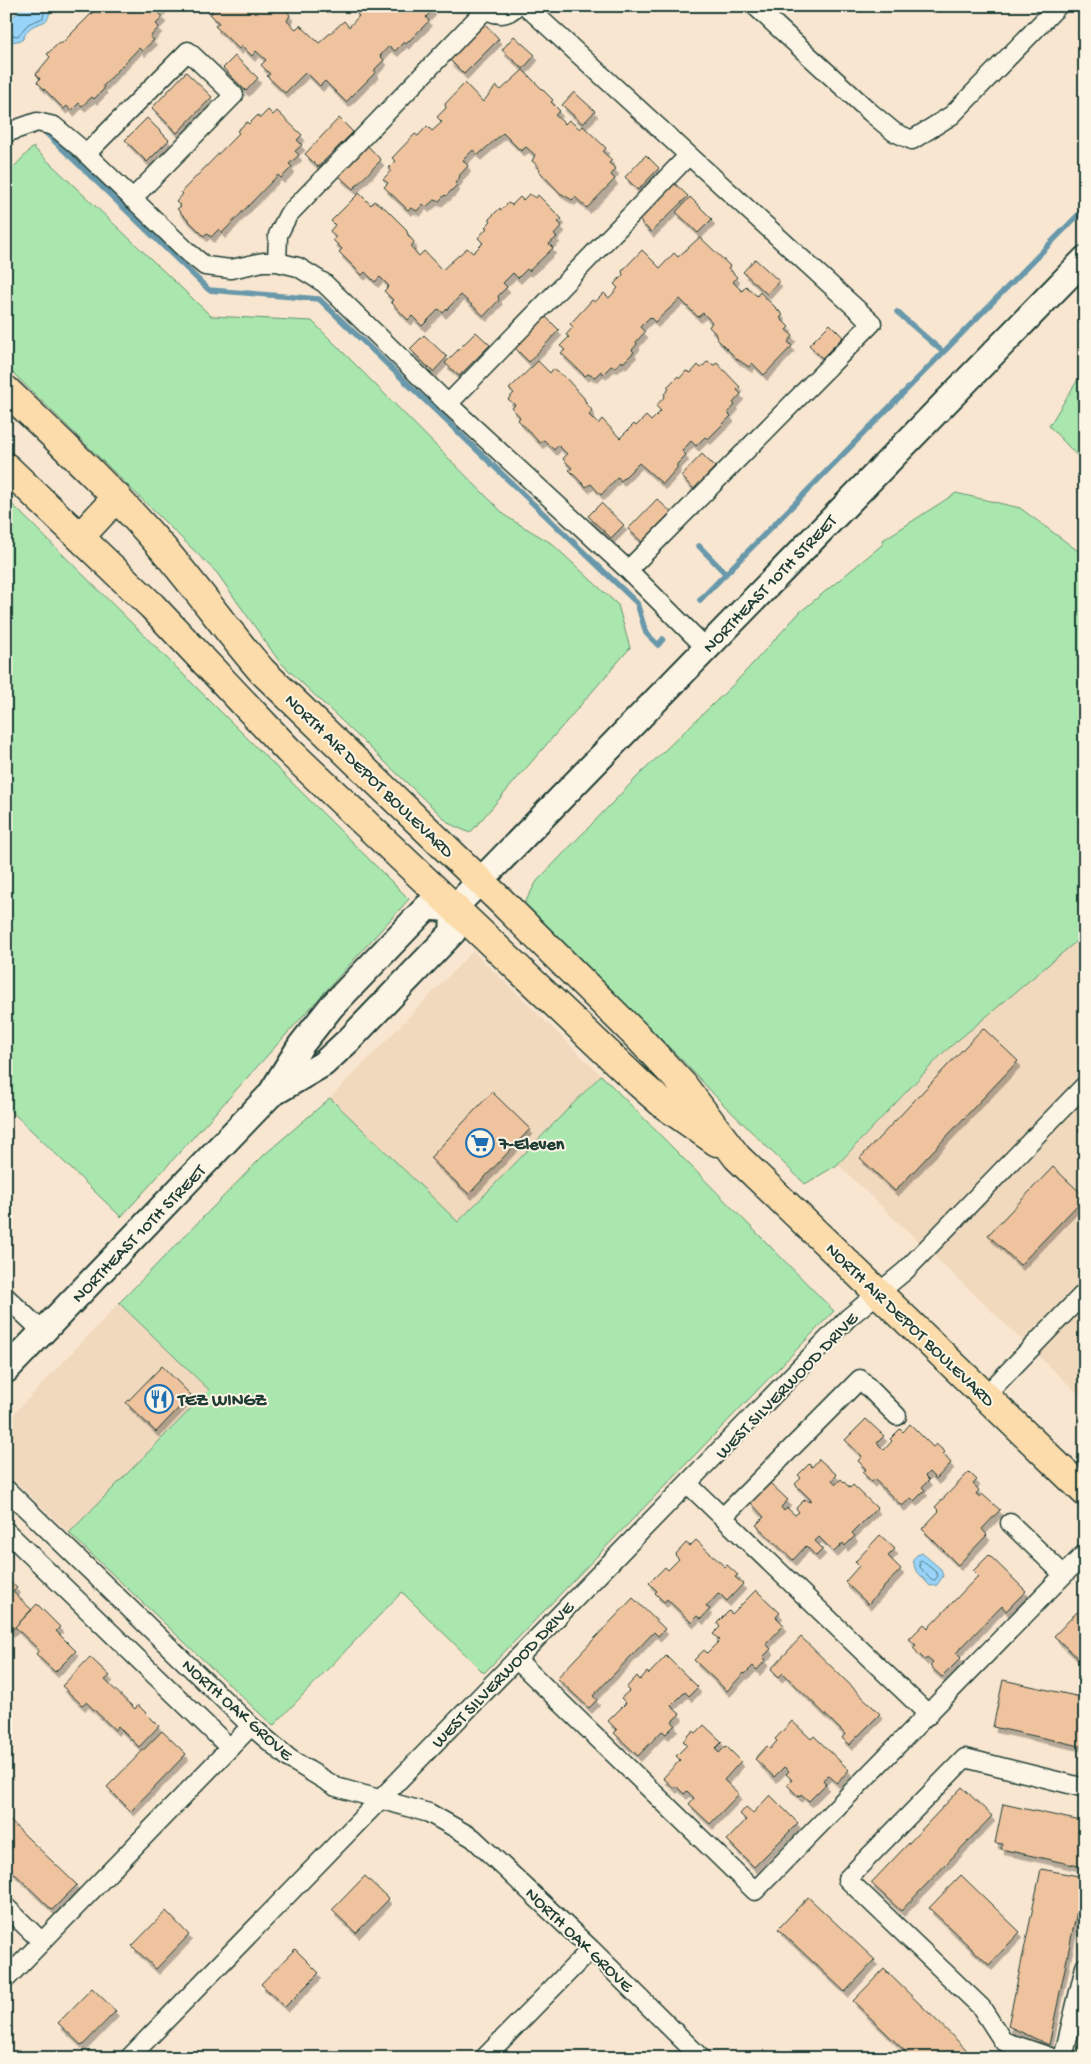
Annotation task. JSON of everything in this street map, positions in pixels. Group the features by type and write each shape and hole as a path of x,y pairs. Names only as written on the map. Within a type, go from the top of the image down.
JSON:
{"main road":[{"name":"NORTHEAST 10TH STREET","path":"6,1370 270,1095 300,1045 331,1007 427,907 453,908 1085,259"},
{"name":"NORTH AIR DEPOT BOULEVARD","path":"6,390 117,497 160,545 262,671 480,881 639,1038 683,1085 738,1157 1085,1492"},
{"name":"NORTH AIR DEPOT BOULEVARD","path":"6,467 182,636 288,750 453,908 640,1084 663,1104 738,1157"},
{"path":"80,537 117,497"},
{"name":"NORTHEAST 10TH STREET","path":"270,1095 323,1064 349,1040 454,932 453,908"}],"street":[{"path":"277,262 278,236 288,216 485,8 500,15 507,13 516,6"},
{"path":"526,6 872,323 628,570"},
{"path":"756,6 870,112 894,132 912,140 952,115 1058,6"},
{"path":"86,154 188,51 234,95 132,198"},
{"path":"6,133 36,122 54,126 86,154 189,253 206,266 231,268 263,262 277,262 298,267 324,283 448,404 628,570 706,648"},
{"path":"448,404 690,155"},
{"name":"WEST SILVERWOOD DRIVE","path":"129,2058 848,1318 905,1271 1085,1085"},
{"path":"985,1396 1085,1292"},
{"path":"6,1296 43,1332"},
{"path":"723,1517 860,1379 897,1416"},
{"path":"688,1484 929,1714"},
{"name":"NORTH OAK GROVE","path":"6,1489 252,1726 290,1759 336,1787 429,1813 472,1838 591,1949 702,2058"},
{"path":"1010,1523 1064,1575"},
{"path":"6,1531 230,1748"},
{"path":"516,1659 755,1891 1085,1553"},
{"path":"6,1979 252,1726"},
{"path":"1053,2058 1003,2041 981,2007 847,1879 965,1758 1085,1788"},
{"path":"6,1907 42,1942"},
{"path":"484,2058 591,1949"},
{"path":"1063,2058 1085,1968"}],"shaded area":[{"path":"1085,934 1085,1400 838,1165 944,1052"},
{"path":"473,951 601,1075 458,1222 330,1098"},
{"path":"119,1303 209,1390 69,1533 6,1473 6,1422"}],"green space":[{"path":"33,147 211,316 312,321 507,517 551,543 618,605 630,648 470,833 450,824 279,661 217,573 6,366 6,175"},
{"path":"1085,368 1085,464 1049,426"},
{"path":"956,493 1020,508 1085,556 1085,934 944,1052 837,1165 805,1184 524,904 537,881 638,776 734,684 800,612 882,545 883,540"},
{"path":"6,498 409,899 121,1217 6,1106"},
{"path":"601,1075 834,1311 484,1673 402,1592 273,1726 69,1533 209,1390 119,1303 264,1155 330,1098 458,1222"}],"water":[{"path":"21,6 50,6 50,13 44,22 29,29 22,40 11,42 6,37 6,22 16,14"},
{"path":"922,1553 941,1569 943,1576 937,1585 930,1586 915,1569 913,1559"}],"building":[{"path":"99,6 161,6 163,8 158,12 163,17 156,24 159,27 150,37 154,40 142,51 139,48 103,86 104,89 94,99 92,97 82,106 79,103 71,111 67,106 64,109 37,82 40,79 36,74 50,57 47,54 60,42 61,44"},
{"path":"207,6 283,6 290,15 287,21 296,29 300,25 319,43 344,21 349,27 359,16 354,11 359,6 432,6 433,10 426,17 429,21 406,44 404,42 395,51 389,46 380,56 384,60 375,69 375,73 346,102 325,81 320,86 306,72 285,93 267,76 270,74 261,65 266,60 256,51 252,56 242,46 239,49 215,26 219,23 210,14 213,12"},
{"path":"485,24 499,39 464,74 449,59"},
{"path":"514,36 535,55 523,69 502,50"},
{"path":"235,56 258,78 246,91 223,68"},
{"path":"523,70 553,100 551,102 560,111 555,115 565,124 569,120 580,129 583,126 606,148 603,152 612,160 609,163 616,169 611,175 615,179 587,208 575,197 572,200 560,193 532,161 535,155 526,147 521,151 503,133 478,155 473,150 463,160 468,166 459,176 455,183 457,185 439,201 434,200 426,207 423,204 417,211 411,208 408,210 384,187 388,183 383,179 391,171 389,168 396,161 392,158 415,134 418,136 427,126 432,131 442,122 437,117 446,108 445,104 465,83 483,102 496,86 501,90"},
{"path":"186,72 212,97 177,133 152,108"},
{"path":"574,92 595,111 583,124 562,105"},
{"path":"268,110 273,115 277,111 302,135 297,140 302,145 295,151 299,155 289,164 292,167 281,178 278,175 222,233 219,229 211,237 207,233 204,236 177,209 181,206 176,202 183,194 181,192 239,133 237,131 247,122 249,124 258,115 260,118"},
{"path":"147,118 169,140 147,162 125,140"},
{"path":"339,118 353,132 318,167 305,154"},
{"path":"368,146 381,160 353,189 339,176"},
{"path":"646,155 659,168 638,190 625,177"},
{"path":"674,183 688,196 651,232 638,219"},
{"path":"359,193 371,205 374,201 386,209 406,229 414,242 411,247 419,256 424,251 442,270 467,248 473,253 483,243 478,238 487,228 485,227 491,221 489,219 500,208 501,210 508,203 512,205 520,197 523,200 529,194 536,198 538,195 562,219 558,222 562,226 554,235 557,237 549,244 553,248 529,271 527,269 518,278 513,273 503,283 507,287 498,296 499,300 484,316 461,295 443,313 439,309 422,326 412,316 408,320 391,302 393,300 384,291 389,286 380,277 375,282 365,272 362,275 339,252 342,249 333,240 336,238 330,231 335,225 331,221"},
{"path":"690,197 712,219 698,233 676,212"},
{"path":"700,237 730,266 728,268 737,277 733,282 742,291 746,286 757,296 760,292 783,315 780,318 789,327 786,330 793,336 788,342 792,346 764,375 752,363 749,367 737,359 717,339 715,333 709,327 712,322 703,313 698,317 680,299 655,322 650,317 640,327 645,332 636,342 637,344 632,350 634,352 623,363 622,361 615,367 611,366 603,374 601,371 595,377 588,374 585,376 561,353 565,350 560,346 569,337 566,335 573,327 570,324 592,300 595,302 604,293 609,298 618,288 614,284 623,275 622,271 642,250 660,268 674,253 678,257"},
{"path":"755,259 779,281 767,294 743,272"},
{"path":"546,317 559,330 529,362 515,348"},
{"path":"830,324 843,337 822,358 809,345"},
{"path":"476,332 490,345 459,376 445,363"},
{"path":"424,335 447,357 433,372 410,349"},
{"path":"538,361 550,373 553,369 565,377 592,410 589,415 598,424 602,419 620,438 634,424 636,426 646,416 651,421 661,411 656,406 665,396 664,394 669,389 667,387 678,376 680,378 686,371 691,373 698,365 701,368 707,362 714,365 717,363 740,387 737,390 741,394 733,403 735,405 728,413 731,416 708,439 705,437 696,446 691,441 682,451 686,455 663,484 639,463 621,481 618,477 601,495 591,484 586,487 569,470 572,468 563,459 567,454 558,445 554,450 544,440 540,443 518,420 520,417 512,408 515,405 508,399 514,393 509,389"},
{"path":"702,454 715,467 694,489 681,476"},
{"path":"657,499 671,512 642,542 628,529"},
{"path":"601,503 624,525 611,538 588,516"},
{"path":"983,1028 1018,1061 895,1191 860,1158"},
{"name":"7-Eleven","path":"492,1092 530,1129 469,1194 430,1158"},
{"path":"1085,1124 1085,1137 1078,1130"},
{"path":"1053,1167 1085,1197 1020,1265 988,1235"},
{"name":"TEZ WINGZ","path":"162,1366 191,1395 156,1432 126,1403"},
{"path":"866,1419 884,1436 877,1443 884,1450 892,1441 890,1439 900,1429 903,1432 910,1424 933,1447 936,1444 945,1452 943,1454 951,1463 936,1479 929,1472 925,1476 929,1480 922,1487 925,1490 914,1501 911,1498 902,1506 874,1479 872,1482 862,1472 866,1469 858,1461 862,1456 845,1440"},
{"path":"819,1459 837,1475 832,1480 836,1484 841,1479 850,1488 853,1485 877,1508 852,1533 855,1536 845,1546 843,1543 834,1552 819,1537 815,1541 823,1549 816,1556 806,1546 793,1560 756,1525 764,1517 751,1503 770,1483 788,1500 781,1507 784,1511 787,1508 795,1515 799,1512 796,1508 805,1499 809,1502 811,1500 795,1484 801,1478 798,1475 809,1464 812,1467"},
{"path":"969,1472 977,1480 973,1484 979,1490 976,1494 980,1497 982,1494 1000,1510 982,1529 987,1535 958,1565 922,1529 939,1511 935,1507"},
{"path":"880,1535 895,1549 888,1556 901,1569 868,1604 845,1582 859,1566 855,1562"},
{"path":"696,1540 725,1567 727,1565 738,1575 735,1577 743,1584 727,1601 719,1593 706,1607 710,1609 701,1619 697,1616 691,1622 667,1599 664,1602 649,1583 665,1567 668,1570 679,1559 675,1555 686,1543 690,1546"},
{"path":"989,1555 1026,1591 1006,1611 1002,1606 956,1653 961,1658 942,1677 930,1666 933,1663 927,1658 925,1660 913,1648 916,1645 909,1639 924,1624 928,1628 978,1576 973,1571"},
{"path":"6,1578 17,1588 13,1592 32,1610 11,1631 6,1626"},
{"path":"756,1590 780,1613 776,1617 784,1625 766,1644 771,1649 763,1657 766,1660 757,1670 753,1666 744,1673 727,1691 694,1660 704,1650 707,1653 720,1640 713,1634 720,1627 717,1623 729,1611 732,1614"},
{"path":"633,1598 665,1629 658,1636 654,1632 593,1696 597,1700 589,1708 557,1678"},
{"path":"37,1604 60,1627 56,1631 76,1651 55,1672 36,1654 39,1650 15,1627"},
{"path":"1077,1612 1085,1619 1085,1661 1083,1663 1054,1636"},
{"path":"801,1637 880,1714 849,1745 842,1738 845,1734 783,1673 779,1677 771,1669"},
{"path":"666,1656 698,1687 689,1696 685,1692 671,1706 680,1714 672,1721 675,1725 666,1734 662,1731 638,1756 614,1733 617,1730 608,1721 626,1703 621,1698 629,1691 626,1688 637,1676 640,1680 647,1672 649,1674"},
{"path":"90,1657 110,1676 105,1680 135,1709 138,1705 159,1726 139,1747 118,1726 115,1730 86,1702 82,1705 62,1686"},
{"path":"1003,1680 1085,1698 1085,1747 993,1727"},
{"path":"792,1721 811,1739 814,1736 849,1770 837,1783 828,1775 823,1780 826,1784 809,1801 801,1794 799,1797 787,1785 792,1780 786,1774 789,1771 784,1767 774,1777 755,1759 767,1746 770,1749 777,1741 775,1739"},
{"path":"704,1725 722,1742 715,1749 719,1753 726,1746 741,1761 724,1780 739,1794 710,1824 689,1804 694,1798 687,1791 684,1794 676,1786 674,1788 663,1778 680,1760 676,1756 687,1745 683,1741 693,1731 696,1733"},
{"path":"162,1731 186,1754 131,1811 107,1787"},
{"path":"962,1787 992,1816 901,1911 871,1883"},
{"path":"770,1795 798,1823 754,1867 727,1840 746,1820 740,1814 746,1807 753,1813"},
{"path":"1003,1804 1085,1822 1083,1867 1001,1849 1002,1844 995,1843"},
{"path":"6,1817 77,1885 52,1910 6,1865"},
{"path":"1041,1869 1084,1877 1049,2045 1008,2026"},
{"path":"961,1875 1020,1932 989,1965 929,1908"},
{"path":"365,1876 389,1899 356,1933 332,1910"},
{"path":"808,1897 875,1960 845,1992 778,1929"},
{"path":"166,1911 189,1935 156,1969 132,1946"},
{"path":"6,1945 12,1951 6,1958"},
{"path":"295,1949 319,1973 285,2007 261,1984"},
{"path":"884,1969 975,2058 912,2058 853,2001"},
{"path":"92,1988 116,2011 82,2046 58,2023"}],"waterway":[{"path":"46,133 209,290 319,299 637,603 646,633 658,645 663,639"},
{"path":"700,600 1085,208"},
{"path":"897,312 943,352"},
{"path":"699,546 726,574"}],"place":[{"name":"7-Eleven","path":"480,1143"},
{"name":"TEZ WINGZ","path":"159,1399"}]}
